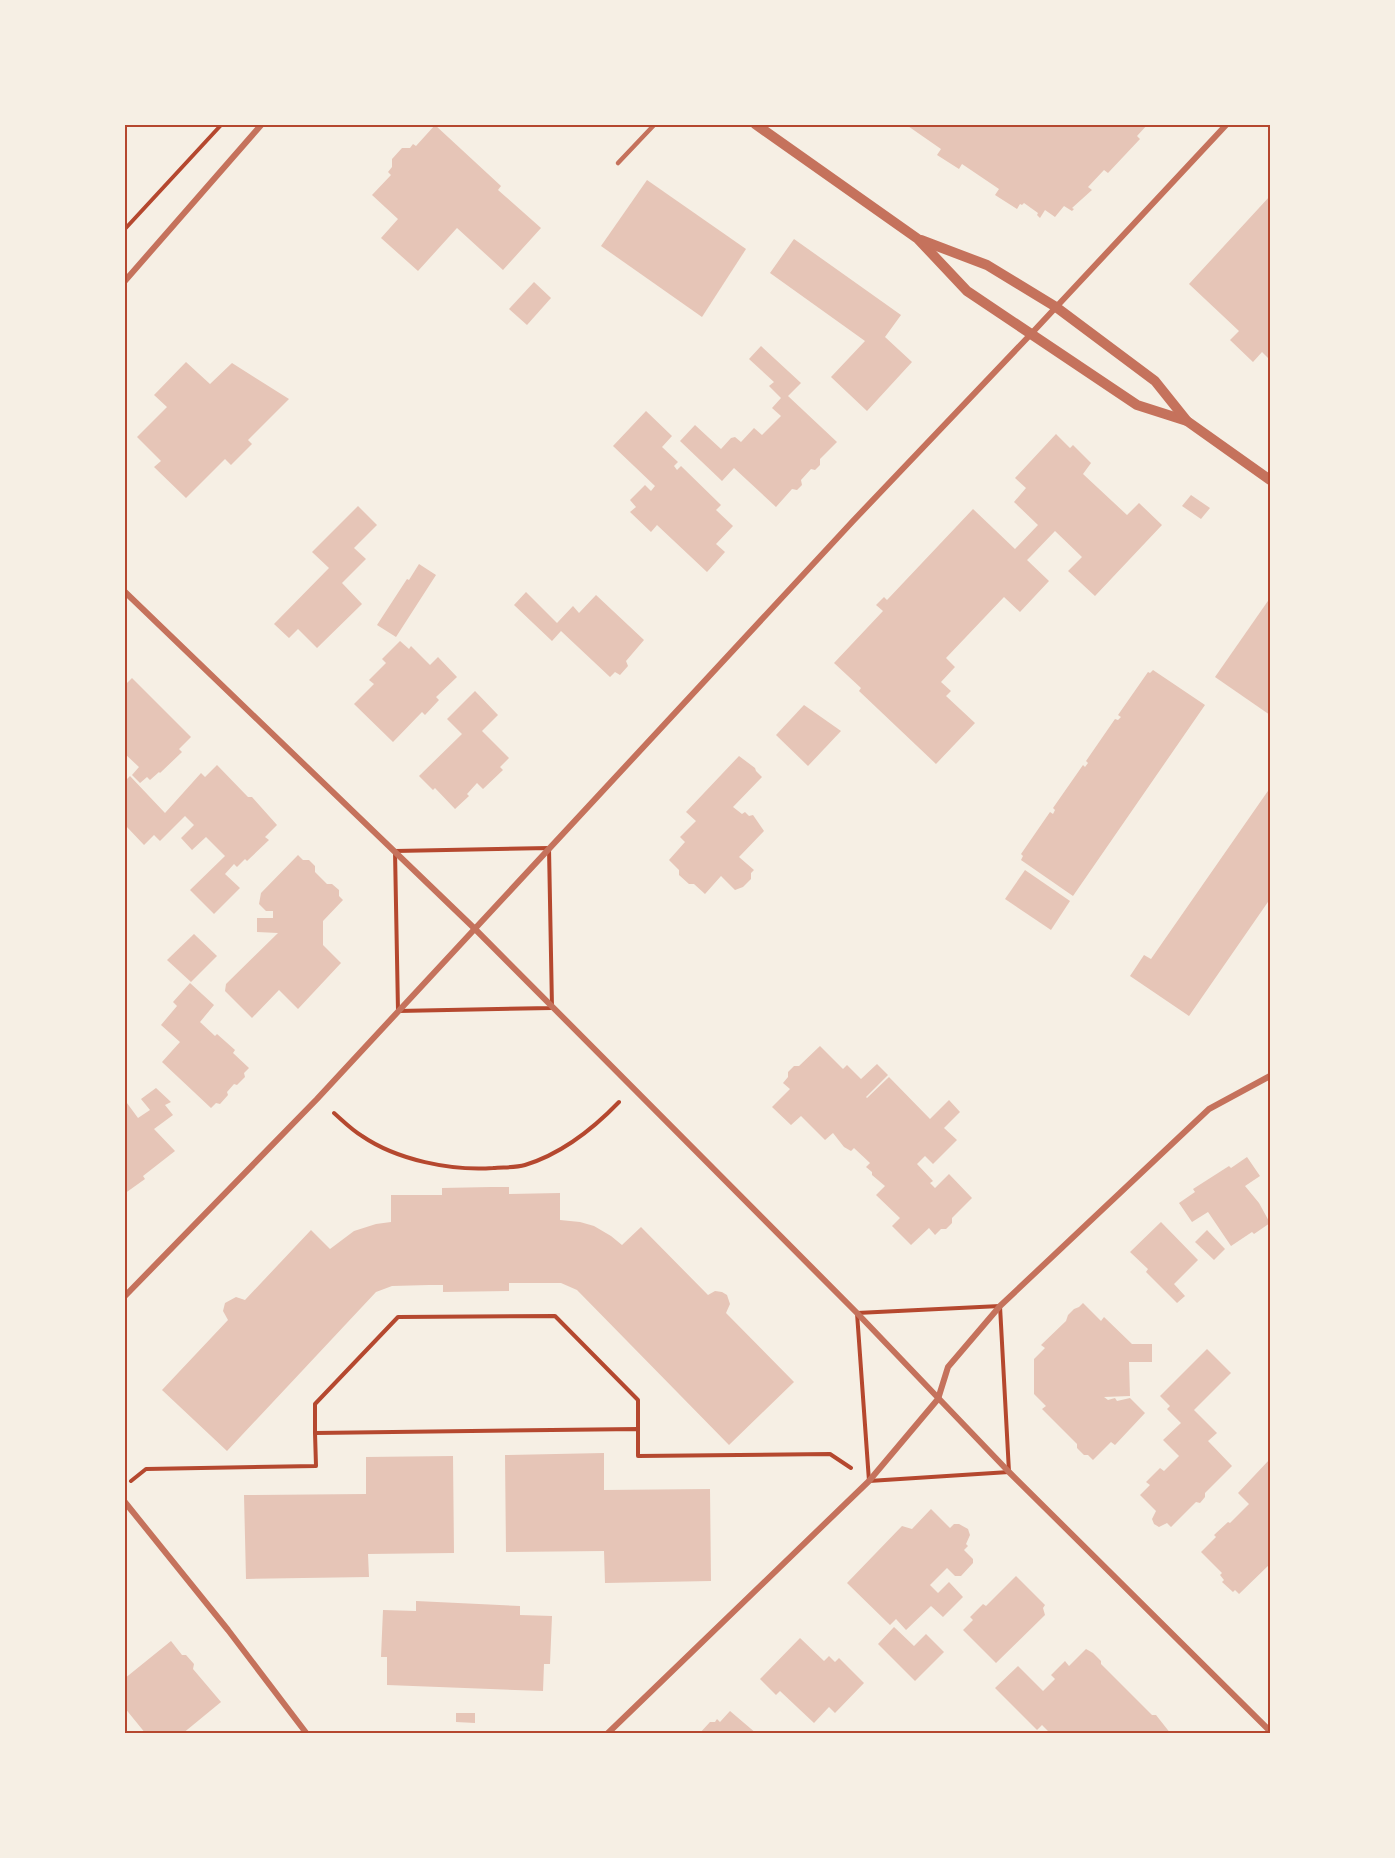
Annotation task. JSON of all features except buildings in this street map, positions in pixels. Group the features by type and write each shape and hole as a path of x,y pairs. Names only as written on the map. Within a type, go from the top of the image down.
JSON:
{"street":[{"path":"124,282 262,124"},
{"path":"754,124 918,239 967,291 1137,405 1188,421"},
{"path":"124,1297 317,1099 845,529 1227,124"},
{"path":"918,239 987,265 1056,307 1155,381 1188,421 1270,480"},
{"path":"124,591 474,928 634,1087 857,1313 938,1399 1270,1731"},
{"path":"607,1734 869,1481 938,1399 948,1367 1000,1306 1209,1109 1270,1076"},
{"path":"124,1501 228,1630 307,1734"}],"lane":[{"path":"618,163 655,124"}],"path":[{"path":"124,230 222,124"},
{"path":"317,1099 363,1137 408,1158 446,1167 483,1168 523,1165 561,1150 604,1118 634,1087"},
{"path":"124,1486 146,1469 316,1466 315,1404 398,1317 555,1316 638,1400 638,1456 830,1454 869,1481"},
{"path":"315,1433 638,1429"}]}
